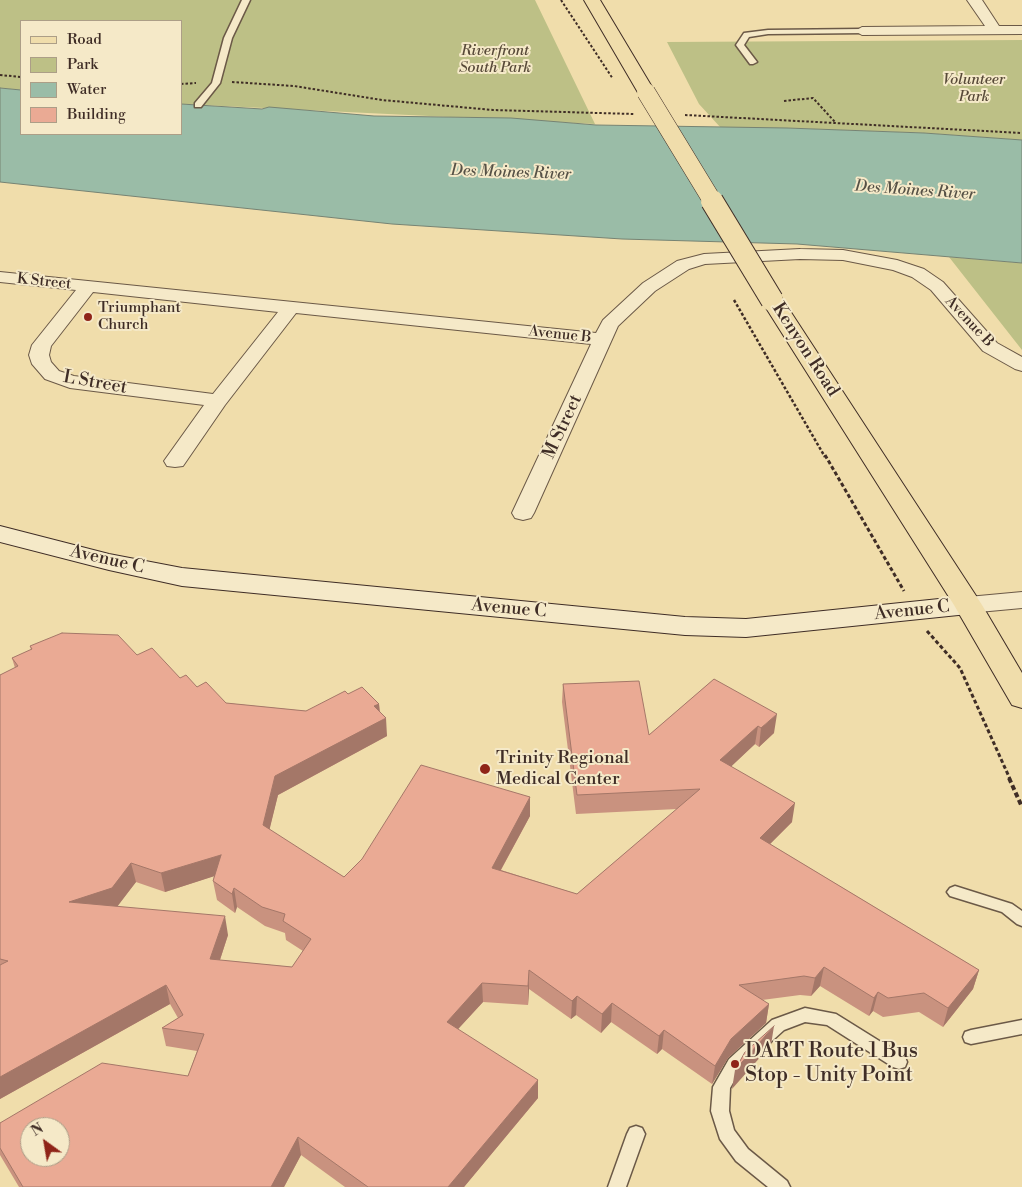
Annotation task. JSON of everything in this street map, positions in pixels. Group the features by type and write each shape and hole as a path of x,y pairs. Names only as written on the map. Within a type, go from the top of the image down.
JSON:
{"main road":[{"name":"Kenyon Road","path":"592,0 772,300 968,606 1022,698"}],"street":[{"path":"974,0 980,6 995,31"},
{"path":"862,31 1022,30"},
{"name":"Avenue B","path":"88,287 604,340 610,324 626,307 666,275 683,265 704,259 800,254 843,255 897,265 918,273 937,286 990,347 1022,365"},
{"name":"K Street","path":"0,277 88,287"},
{"name":"L Street","path":"88,287 42,345 39,355 42,364 52,375 70,382 218,401"},
{"path":"175,461 218,401 291,307"},
{"name":"M Street","path":"523,513 604,340"},
{"name":"Avenue C","path":"0,534 109,562 182,577 685,626 746,628 1022,600"}],"lane":[{"path":"198,105 216,83 228,38 246,0"},
{"path":"753,62 740,45 747,35 768,32 862,31"},
{"path":"955,892 1007,908 1022,920"},
{"path":"781,1187 742,1155 726,1133 720,1111 722,1087 735,1064 778,1025 805,1016 830,1019 899,1062"},
{"path":"971,1037 1022,1027"},
{"path":"616,1187 636,1134"}],"path":[{"path":"561,0 617,86"},
{"path":"0,75 20,77"},
{"path":"182,84 239,82 294,86 382,100 493,110 635,114"},
{"path":"784,101 813,98 835,122"},
{"path":"683,114 1022,133"},
{"path":"734,300 928,632 960,668 1022,807"}],"green space":[{"name":"Riverfront South Park","path":"0,0 535,0 595,124 182,104 182,20 20,20 20,90 0,88"},
{"name":"Volunteer Park","path":"1022,40 1022,140 924,133 787,128 721,128 699,104 667,42"},
{"path":"949,257 1022,263 1022,350"}],"water":[{"name":"Des Moines River","path":"0,88 20,90 20,135 182,135 182,104 262,109 269,107 374,116 511,118 596,125 787,128 924,133 1022,140 1022,263 797,244 622,239 392,224 0,182"}],"building":[{"path":"62,633 118,635 137,655 152,648 180,678 186,675 197,687 206,682 226,703 306,711 345,691 348,694 362,687 379,704 374,706 386,718 275,776 263,825 344,877 362,859 421,765 530,797 492,868 577,894 700,789 577,795 563,684 639,681 649,735 714,679 777,714 761,728 758,726 720,760 795,803 760,838 979,970 948,1008 924,993 888,998 878,992 874,998 824,967 815,978 804,976 739,985 769,1004 731,1039 715,1066 664,1030 659,1036 612,1003 602,1014 577,996 572,1001 529,970 528,986 482,983 447,1022 538,1080 448,1187 368,1187 298,1137 271,1187 23,1187 0,1148 0,1123 102,1063 188,1076 204,1034 162,1028 183,1015 166,985 0,1077 0,965 8,961 0,959 0,675 18,666 12,658 32,649 30,646","holes":["221,855 213,881 232,894 234,888 262,907 285,914 283,921 311,939 292,967 210,959 225,916 69,902 112,888 131,863 161,873"]},
{"path":"774,1026 735,1070 745,1052"}],"place":[{"name":"Triumphant Church","path":"88,317"},
{"name":"Trinity Regional Medical Center","path":"485,769"},
{"name":"DART Route 1 Bus Stop - Unity Point","path":"735,1064"}]}
